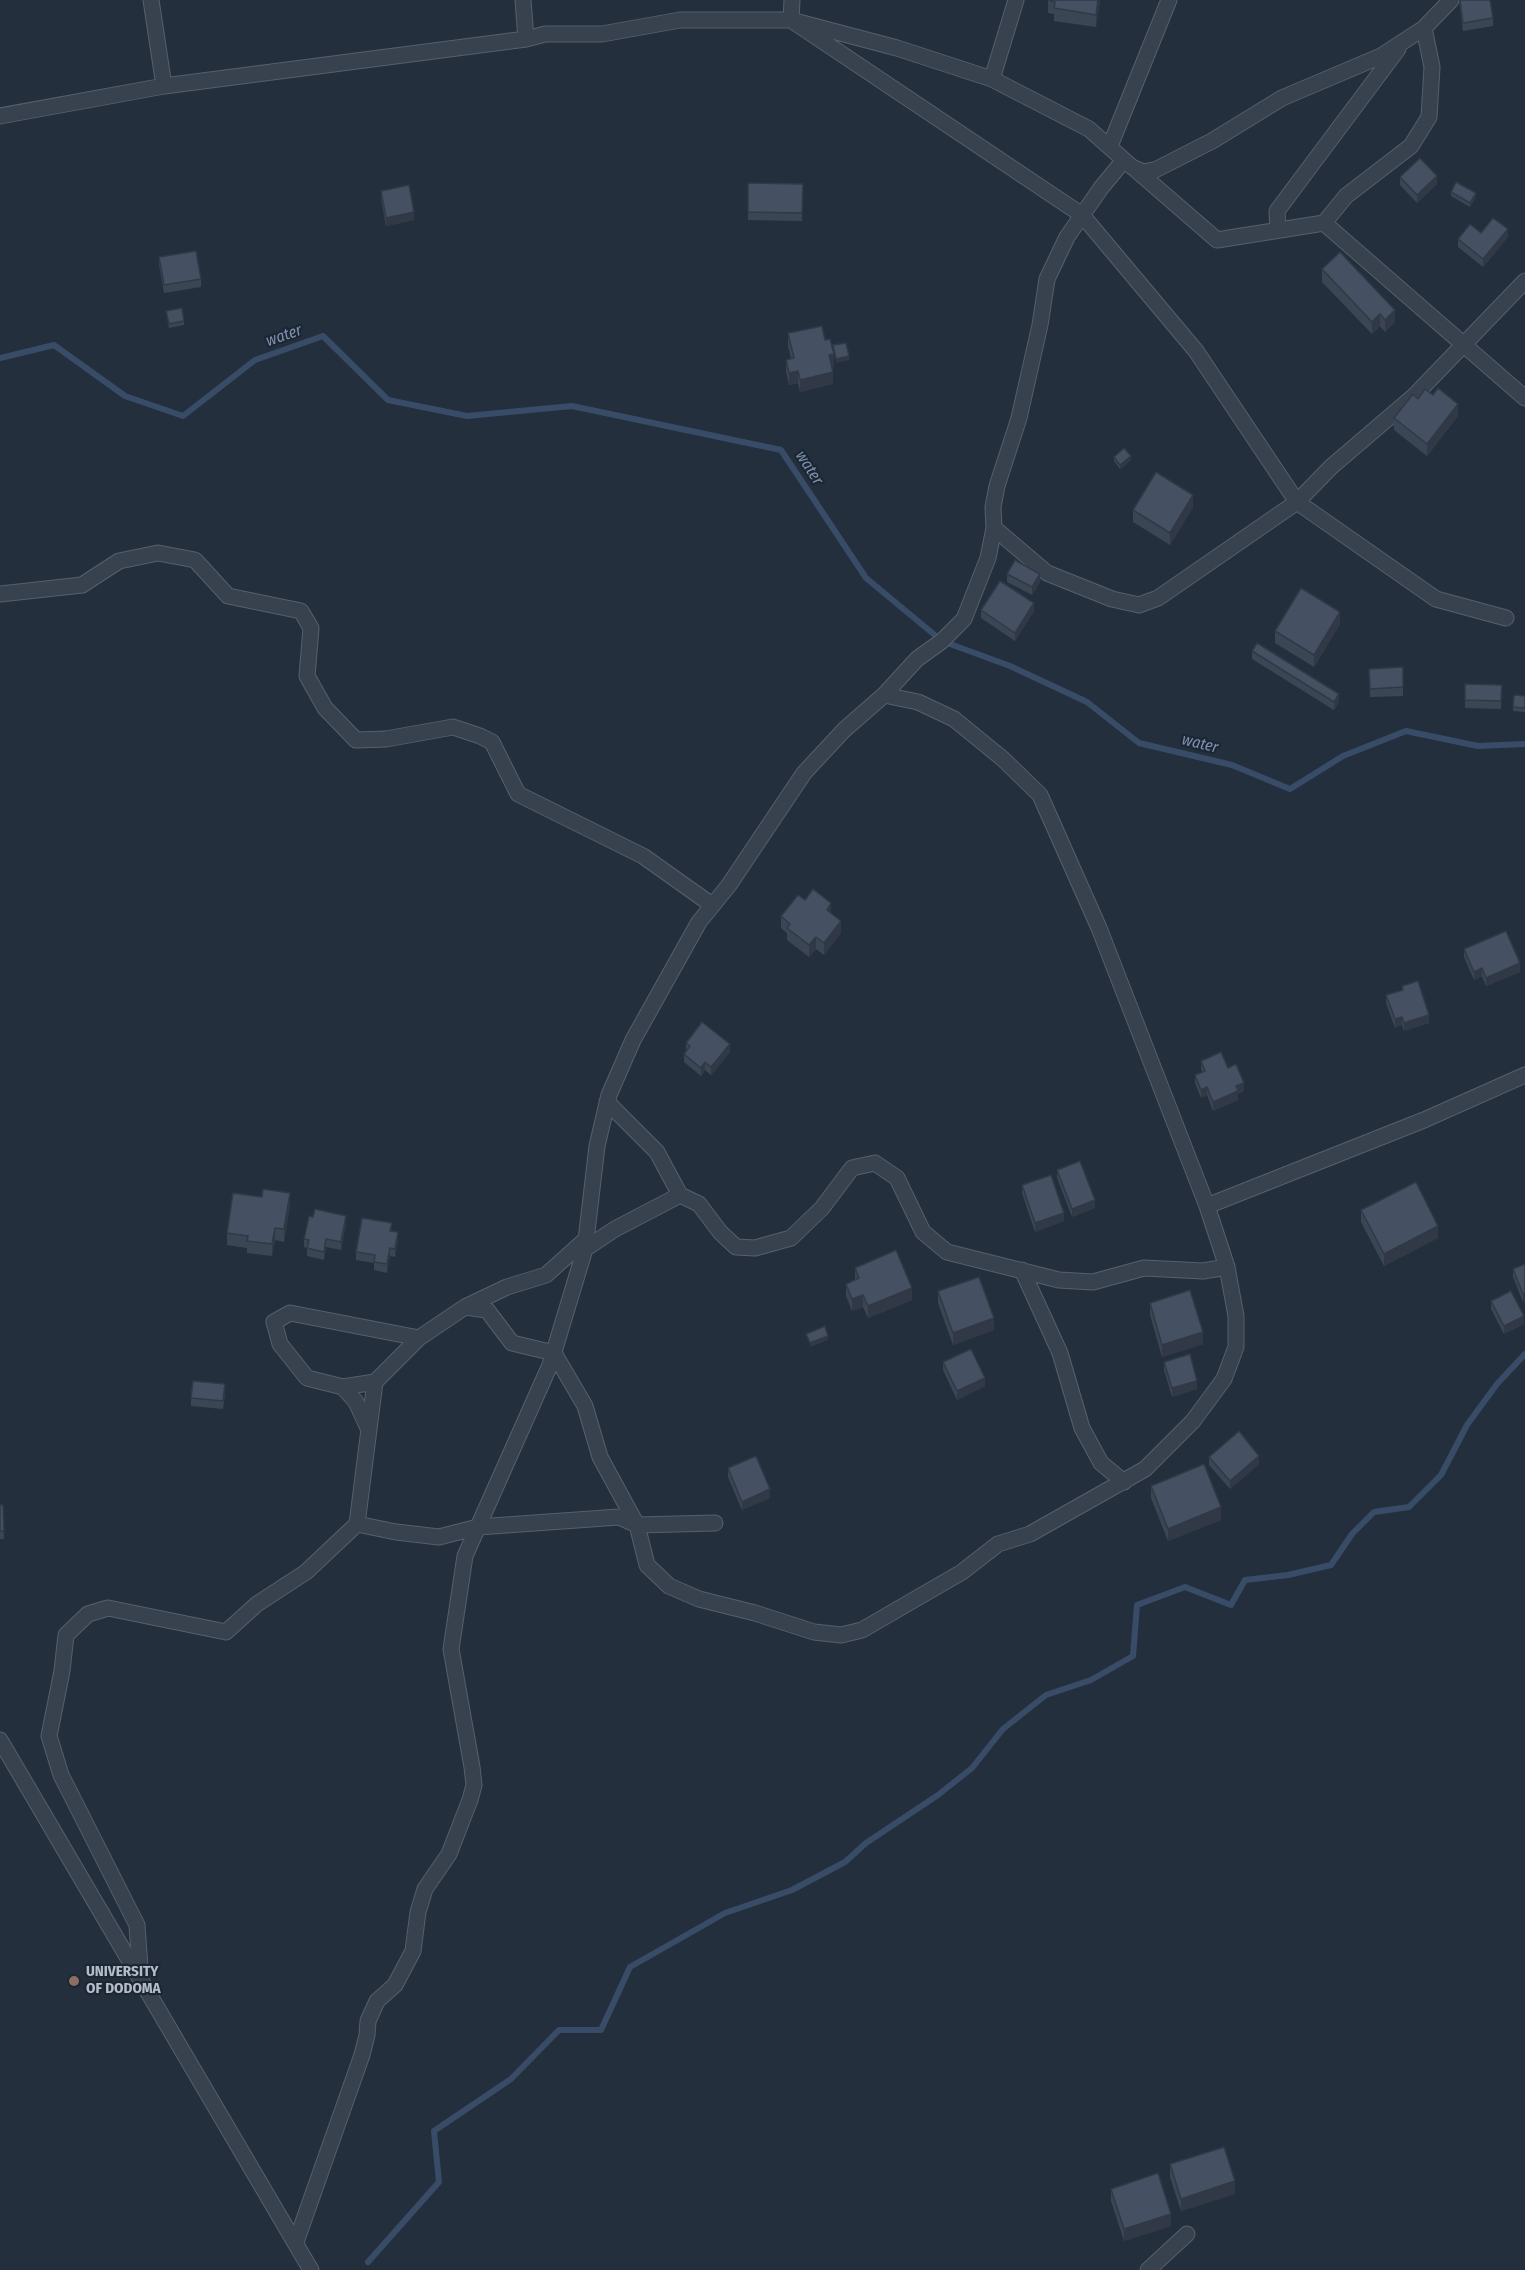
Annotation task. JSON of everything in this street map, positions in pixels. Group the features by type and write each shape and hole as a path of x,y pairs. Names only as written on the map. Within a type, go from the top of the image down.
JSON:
{"street":[{"path":"151,0 164,86"},
{"path":"523,0 526,39"},
{"path":"791,20 792,0"},
{"path":"992,79 1016,0"},
{"path":"1110,146 1169,0"},
{"path":"1128,164 1143,172 1155,170 1212,141 1282,98 1381,56 1424,28 1451,0"},
{"path":"0,117 164,86 526,39 545,34 602,33 680,20 791,20 897,48 992,79 1089,129 1217,240 1324,223 1346,196 1411,146 1429,117 1432,67 1424,28"},
{"path":"791,20 1082,215 1196,351 1297,502 1436,599 1506,618"},
{"path":"1278,231 1277,211 1403,42"},
{"path":"296,2242 362,2055 368,2021 377,2001 395,1985 413,1951 418,1912 425,1889 449,1854 474,1785 451,1649 465,1556 554,1353 585,1244 597,1146 608,1102 633,1040 699,922 729,885 804,773 844,730 884,695 917,659 964,619 988,558 994,528 995,496 1019,418 1040,325 1047,279 1067,237 1101,188 1128,164"},
{"path":"1324,223 1525,398"},
{"path":"994,528 1047,573 1112,600 1139,605 1158,598 1297,502 1330,467 1414,396 1525,281"},
{"path":"0,594 82,585 119,561 158,553 195,560 228,596 301,611 311,628 307,676 325,708 356,740 386,738 453,727 480,736 492,742 518,794 643,856 712,905"},
{"path":"465,1307 487,1310 512,1343 554,1353 585,1406 600,1457 636,1525 647,1565 669,1586 699,1599 755,1612 814,1632 840,1635 862,1630 962,1572 998,1544 1030,1534 1145,1469 1193,1421 1224,1379 1236,1347 1236,1316 1227,1267 1207,1206 1099,928 1040,795 1003,759 954,719 918,702 884,695"},
{"path":"1207,1206 1424,1120 1525,1075"},
{"path":"608,1102 657,1152 680,1195 699,1204 720,1232 736,1248 755,1248 791,1238 822,1208 852,1168 875,1163 897,1178 923,1232 946,1252 1059,1280 1093,1282 1144,1268 1203,1271 1227,1267"},
{"path":"419,1338 290,1313 274,1322 279,1344 307,1378 343,1387 375,1382 419,1338 465,1307 507,1287 546,1275 585,1244 680,1195"},
{"path":"1022,1270 1060,1353 1083,1428 1101,1463 1124,1482"},
{"path":"141,1982 137,1924 61,1776 49,1736 66,1635 88,1614 108,1608 226,1632 257,1604 306,1572 357,1524 375,1382"},
{"path":"343,1387 356,1402 369,1431"},
{"path":"357,1524 439,1537 478,1527 619,1517 636,1525 715,1522"},
{"path":"0,1740 311,2270"},
{"path":"1148,2270 1187,2234"}],"building":[{"path":"1048,0 1098,0 1096,15 1054,8 1055,2"},
{"path":"1460,0 1490,0 1493,18 1463,23"},
{"path":"1420,158 1437,176 1417,195 1400,177"},
{"path":"1456,182 1476,193 1470,203 1451,192"},
{"path":"748,183 803,184 802,213 748,212"},
{"path":"409,185 414,212 386,218 381,191"},
{"path":"1493,218 1508,229 1483,259 1458,239 1470,224 1481,233"},
{"path":"196,251 201,279 164,285 159,257"},
{"path":"1340,252 1395,310 1385,320 1380,314 1372,322 1322,269"},
{"path":"182,308 184,321 169,324 166,311"},
{"path":"822,326 825,340 830,339 834,354 829,355 833,372 800,380 798,371 789,373 786,360 794,358 788,333"},
{"path":"846,343 849,356 836,359 833,345"},
{"path":"1438,388 1458,404 1427,444 1394,418 1413,394 1418,399 1425,389 1433,395"},
{"path":"1124,448 1131,456 1120,465 1114,457"},
{"path":"1156,472 1193,495 1170,533 1133,510"},
{"path":"1015,560 1040,574 1032,587 1007,574"},
{"path":"1000,581 1034,603 1015,633 981,610"},
{"path":"1301,588 1340,612 1314,655 1275,631"},
{"path":"1257,643 1339,694 1334,702 1252,651"},
{"path":"1403,667 1403,687 1370,689 1369,669"},
{"path":"1465,684 1502,685 1501,701 1465,700"},
{"path":"1514,695 1525,696 1525,708 1513,707"},
{"path":"813,889 831,903 827,910 841,921 824,943 816,937 809,945 787,928 790,924 781,916 798,895 805,900"},
{"path":"1506,931 1520,963 1486,978 1482,968 1474,972 1464,949"},
{"path":"1418,981 1429,1015 1404,1023 1402,1017 1395,1019 1386,995 1403,990 1402,986"},
{"path":"702,1022 730,1044 711,1067 705,1062 701,1068 684,1054 690,1046 686,1043"},
{"path":"1221,1052 1228,1068 1236,1064 1244,1083 1236,1086 1238,1091 1213,1102 1207,1087 1201,1090 1195,1075 1205,1071 1201,1061"},
{"path":"1080,1161 1095,1200 1072,1209 1057,1170"},
{"path":"1051,1175 1064,1213 1035,1223 1022,1185"},
{"path":"1416,1182 1438,1226 1384,1254 1361,1210"},
{"path":"263,1189 290,1193 284,1229 275,1228 272,1244 247,1241 248,1236 227,1233 233,1193 262,1197"},
{"path":"315,1209 346,1216 341,1242 326,1239 324,1252 307,1248 309,1240 304,1239 309,1216 313,1217"},
{"path":"362,1218 392,1223 390,1231 398,1232 395,1249 390,1248 387,1264 374,1262 375,1255 356,1252"},
{"path":"896,1250 912,1288 868,1306 863,1295 852,1299 846,1284 859,1278 855,1268"},
{"path":"1525,1264 1525,1293 1523,1294 1513,1269"},
{"path":"979,1277 994,1318 953,1333 938,1291"},
{"path":"1190,1290 1203,1332 1162,1345 1150,1303"},
{"path":"1511,1291 1524,1316 1504,1326 1491,1301"},
{"path":"825,1326 828,1336 810,1343 806,1334"},
{"path":"971,1349 985,1378 957,1391 943,1362"},
{"path":"1190,1354 1197,1381 1172,1388 1164,1362"},
{"path":"193,1381 225,1384 223,1401 191,1398"},
{"path":"1239,1431 1259,1456 1230,1481 1209,1457"},
{"path":"756,1456 770,1489 742,1502 728,1468"},
{"path":"1204,1464 1221,1507 1168,1529 1151,1486"},
{"path":"0,1505 3,1505 4,1531 0,1531"},
{"path":"1224,2147 1235,2181 1181,2199 1170,2164"},
{"path":"1158,2173 1171,2214 1124,2229 1111,2189"}],"waterway":[{"name":"water","path":"0,358 54,345 125,396 183,416 255,360 323,336 388,400 467,416 572,406 781,450 866,578 942,641 1010,666 1087,702 1139,743 1232,765 1290,789 1343,756 1406,731 1478,746 1525,744"},
{"path":"368,2262 439,2182 434,2131 511,2079 559,2030 601,2030 630,1967 725,1913 792,1890 845,1862 866,1843 938,1795 972,1768 1003,1729 1046,1695 1091,1680 1133,1656 1137,1605 1185,1587 1231,1605 1245,1580 1288,1575 1331,1565 1352,1534 1374,1512 1409,1507 1441,1475 1467,1425 1497,1384 1525,1354"}],"place":[{"name":"UNIVERSITY OF DODOMA","path":"74,1981"}]}
